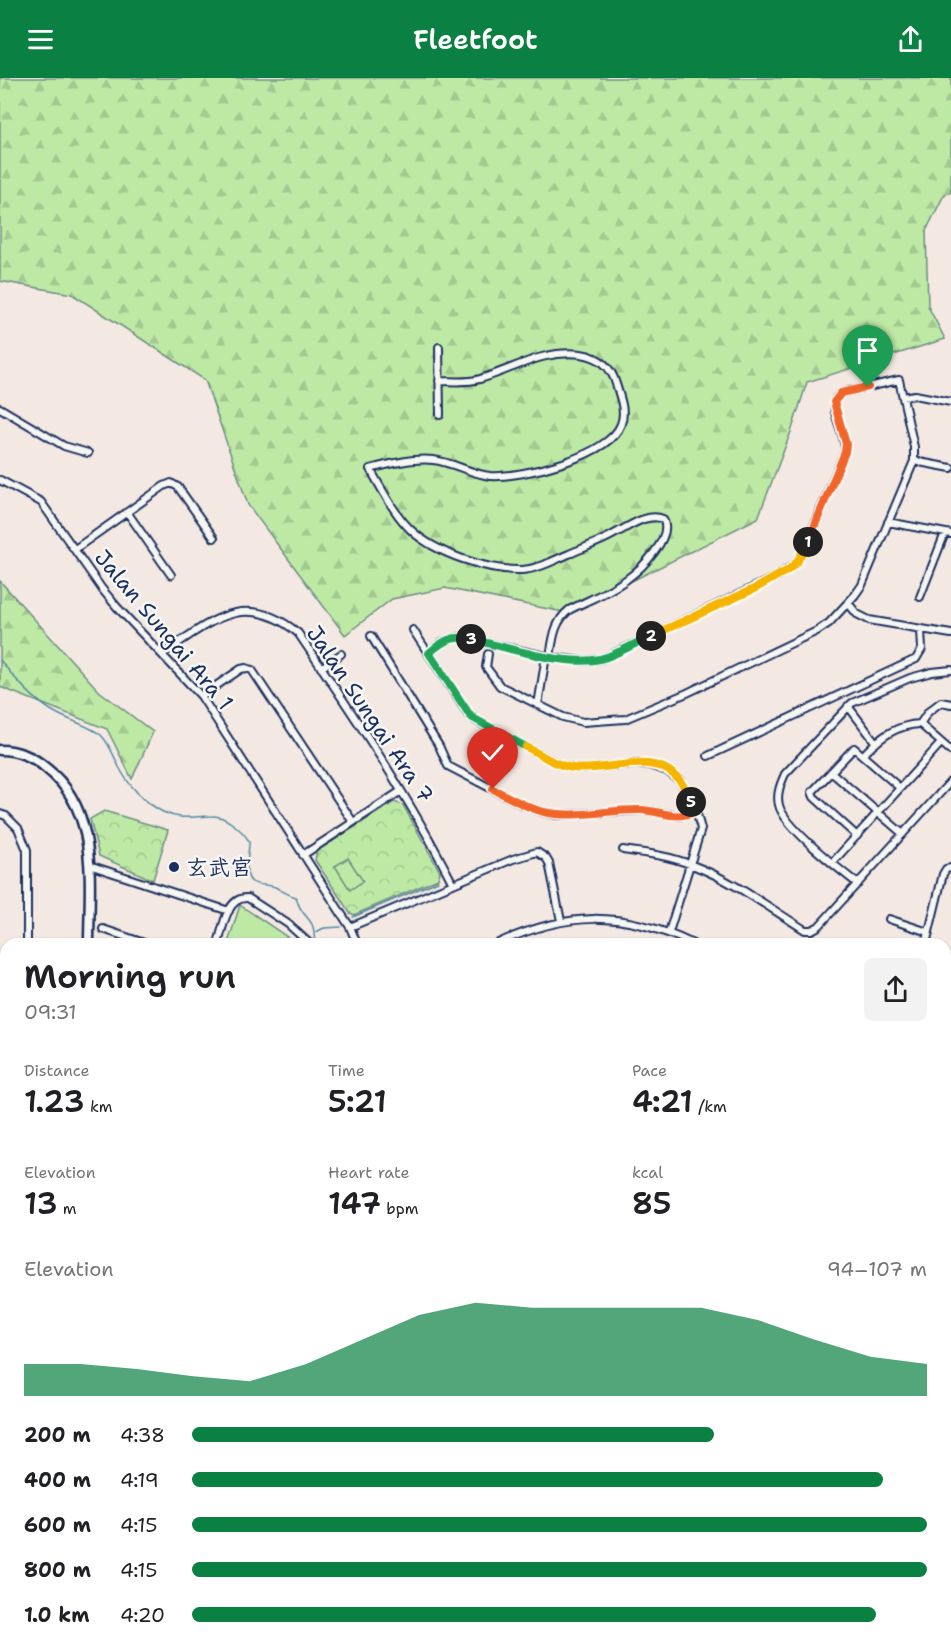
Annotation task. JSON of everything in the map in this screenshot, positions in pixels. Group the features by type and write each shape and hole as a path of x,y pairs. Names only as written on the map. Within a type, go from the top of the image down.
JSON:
{"street":[{"path":"438,347 440,415"},
{"path":"439,381 478,380 514,365 548,355 584,354 602,361 613,372 623,405 623,420 614,436 607,442 556,466 525,473 487,476 433,460 390,464 370,469 409,528 427,544 448,554 485,565 521,570 543,566 631,525 658,516 663,519 665,528 663,537 643,565 628,579 561,616 548,657 538,705"},
{"path":"429,653 442,642 459,637 548,657 583,661 602,659 756,588 788,570 803,552 845,452 846,444 835,407 836,398 841,393 898,380 914,447 914,461 862,585 829,623 817,631 687,693 625,719 583,722 563,717 500,686 486,667 488,654"},
{"path":"903,397 915,395 951,402"},
{"path":"0,408 64,446 88,453"},
{"path":"914,461 951,468"},
{"name":"Jalan Sungai Ara 1","path":"0,480 41,502 117,608 201,696 350,927 355,938"},
{"path":"75,549 171,483 178,487 214,538"},
{"path":"127,512 171,575"},
{"path":"888,522 948,533 920,597"},
{"path":"848,603 857,614 864,618 951,634"},
{"name":"Jalan Sungai Ara 7","path":"162,654 222,615 236,612 259,612 274,617 298,633 401,791 433,844 453,884"},
{"path":"413,630 468,714 475,720 560,765 572,768 649,765 667,771 680,781 696,811 701,829 669,933"},
{"path":"708,756 916,659 922,649 921,630"},
{"path":"370,636 439,746 448,766 519,803 557,815 644,810 680,816 696,811"},
{"path":"321,668 341,654"},
{"path":"201,696 241,669 252,670 353,822"},
{"path":"858,885 786,820 778,805 778,793 785,774 848,706 910,678 951,670"},
{"path":"920,724 928,712 941,702 951,704"},
{"path":"848,706 876,743"},
{"path":"866,752 892,731 906,724 920,724 951,751"},
{"path":"832,863 941,743"},
{"path":"857,836 812,795 812,792 854,748 900,789"},
{"path":"0,750 22,754 39,762 54,774 66,787 83,820 89,865 88,938"},
{"path":"831,772 903,834"},
{"path":"623,850 691,864 734,885 808,931 819,926 951,781"},
{"path":"303,855 401,791"},
{"path":"0,813 18,828 27,850 27,938"},
{"path":"350,927 513,859 537,852 549,863 561,921"},
{"path":"89,865 228,911"},
{"path":"927,938 943,874 946,869 951,868"},
{"path":"220,938 228,911 235,900 241,897 248,898 288,924 303,938"},
{"path":"509,938 526,930 561,921 592,918 611,919 669,933 680,938"},
{"path":"889,919 928,932"},
{"path":"103,929 129,938"}],"green space":[{"path":"0,78 951,78 951,192 944,195 926,231 928,306 945,339 807,382 792,429 758,518 568,613 445,588 392,599 345,635 248,505 205,380 72,294 0,281"},
{"path":"0,581 99,691 153,732 132,779 107,729 0,687"},
{"path":"394,802 403,805 440,872 438,879 354,915 350,913 315,860 317,851"},
{"path":"104,811 168,830 153,880 99,856 90,819"},
{"path":"348,858 363,881 350,890 335,866"},
{"path":"240,905 289,938 230,938"}],"waterway":[{"path":"0,660 18,682 48,709 101,735 127,780 150,804 163,812 176,816 217,816 238,828 249,841 247,868 249,879 254,883 272,886 296,897 311,923 314,938"},
{"path":"353,917 438,881"},
{"path":"316,932 324,928 341,927"}],"place":[{"name":"玄武宫","path":"174,867"}],"route":[{"path":"493,789 519,803 557,815 644,810 684,816 696,811 680,781 667,771 649,765 633,764 584,769 560,765 475,720 468,714 429,653 448,638 459,637 550,657 583,661 602,659 756,588 788,570 803,552 845,452 846,444 834,402 841,393 868,387"}]}
